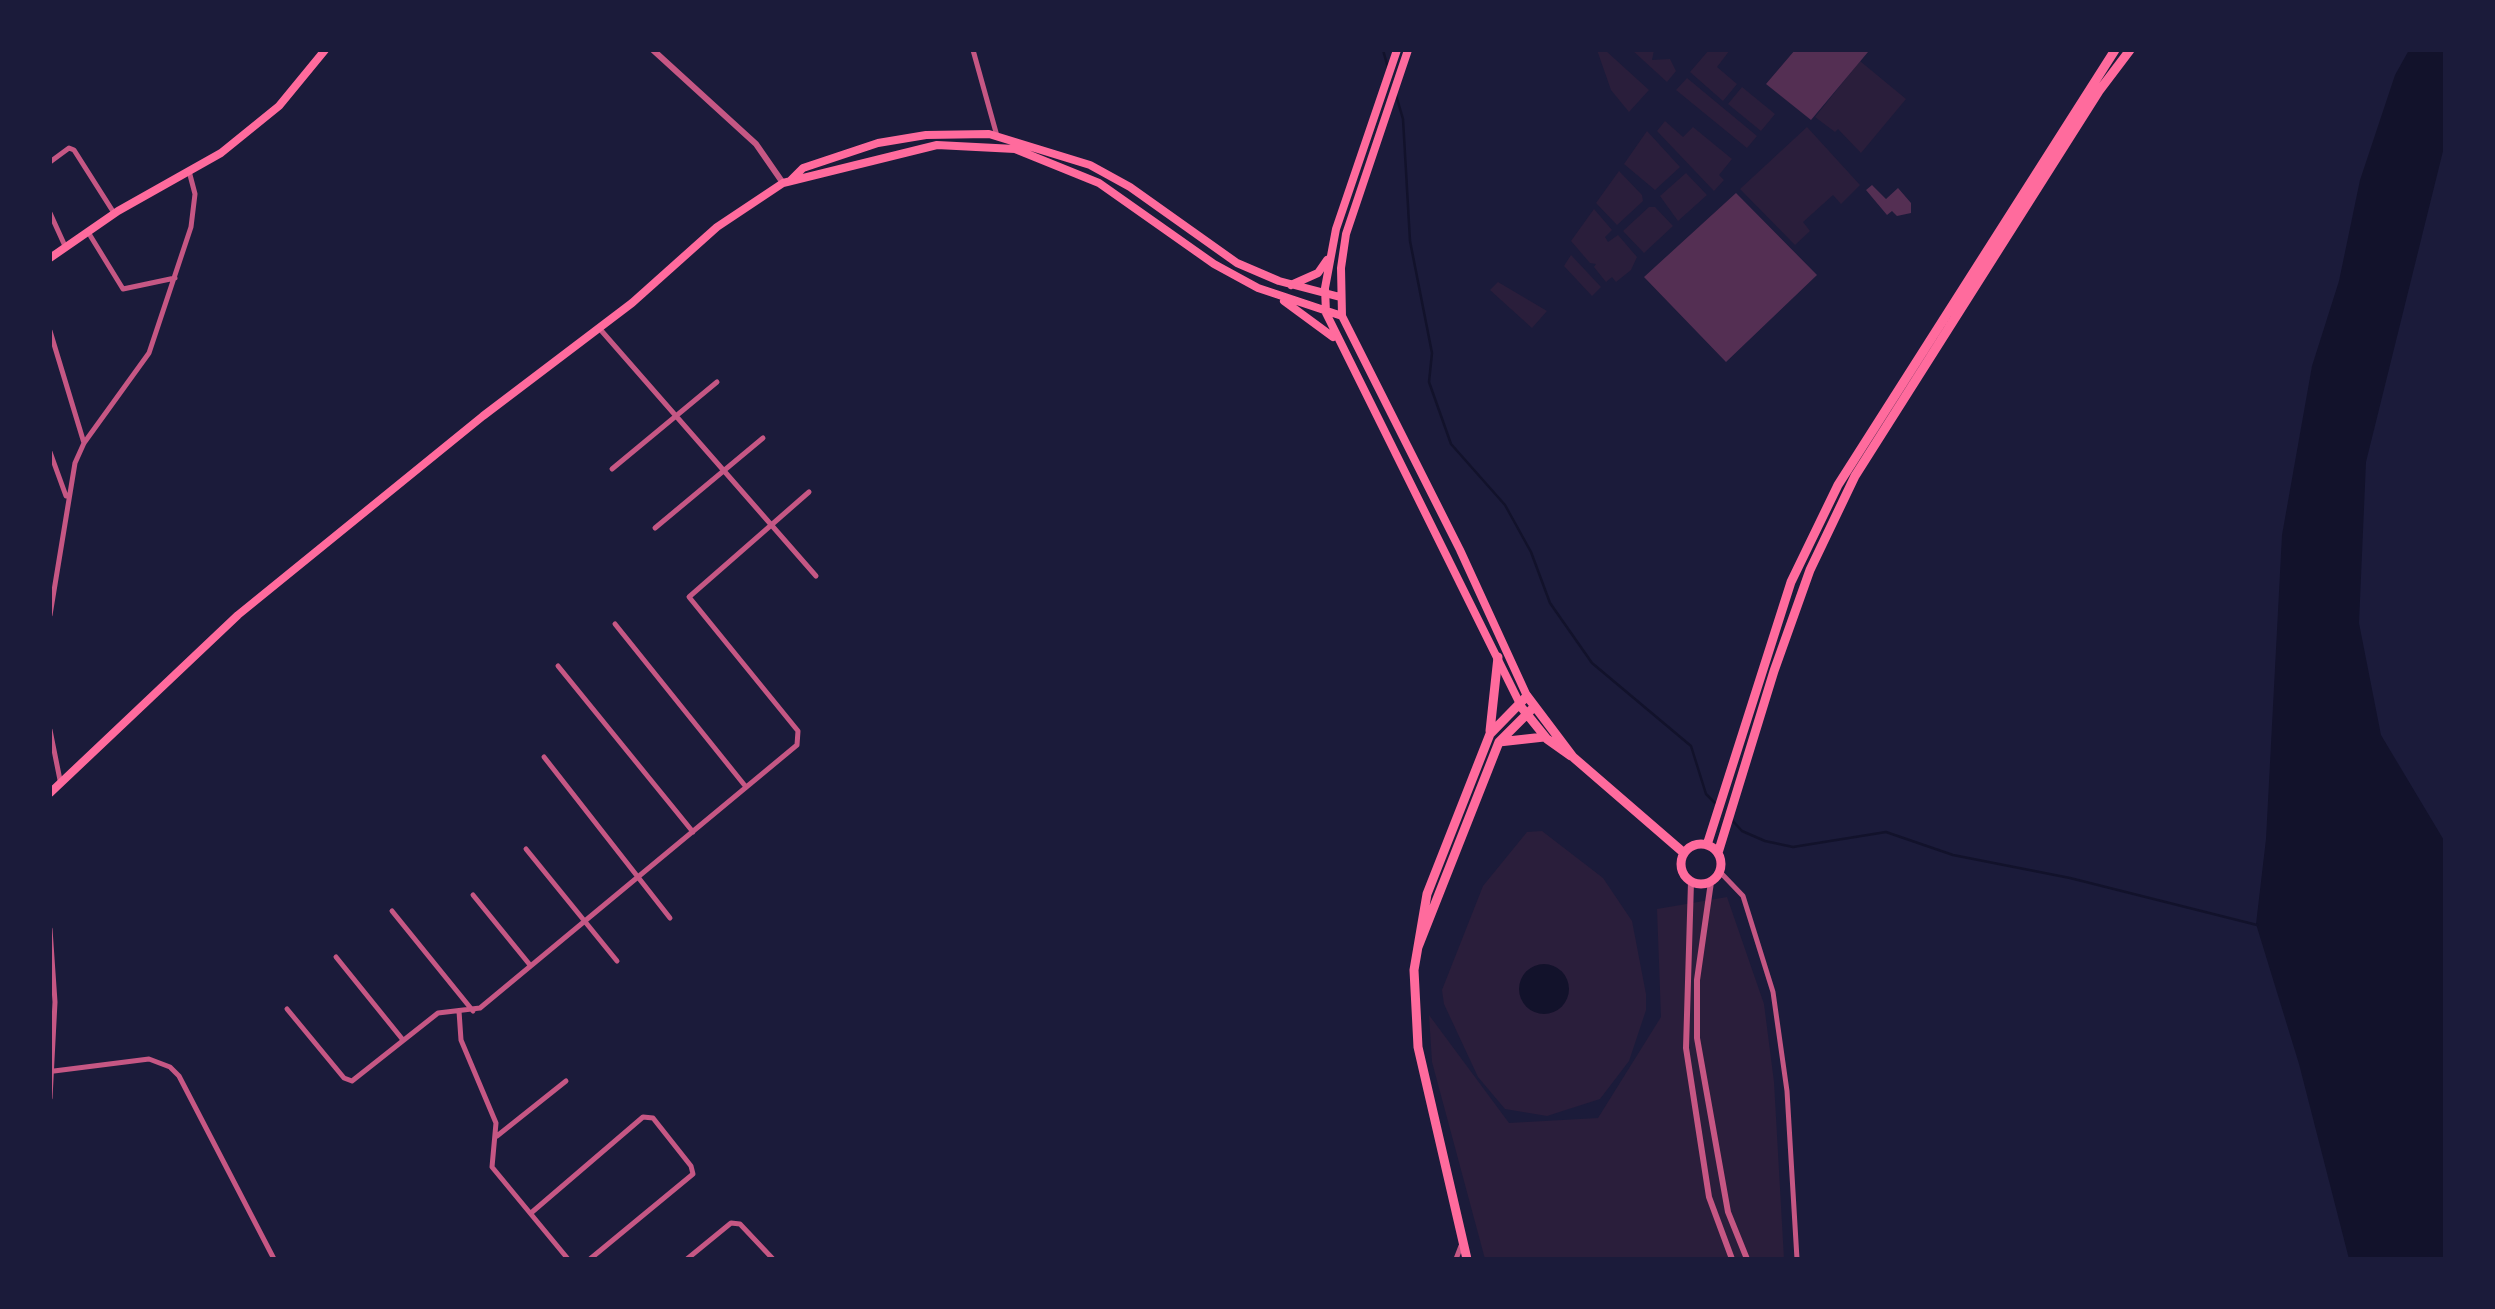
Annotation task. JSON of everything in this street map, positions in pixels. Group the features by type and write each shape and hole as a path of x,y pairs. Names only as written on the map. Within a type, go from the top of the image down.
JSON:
{"main road":[{"path":"1397,50 1360,150 1330,256 1326,313 1336,340 1498,658 1544,737 1574,757"},
{"path":"1707,845 1791,582 1838,486 2114,50"},
{"path":"1718,853 1707,845 1694,845 1684,853 1681,866 1691,882 1711,882 1720,872 1718,853 1723,832 1810,570 1855,476 2130,50"},
{"path":"50,258 114,213 221,152 278,106 322,52"},
{"path":"1407,54 1346,234 1342,316 1523,699"},
{"path":"50,793 238,615 600,328 718,227 803,168 878,143 926,134 997,136 1114,177 1237,263 1291,285 1340,297"},
{"path":"786,182 937,144 1015,149 1099,183 1224,270 1274,294 1342,316"},
{"path":"1360,150 1372,155"},
{"path":"1291,285 1318,273 1330,256"},
{"path":"1274,294 1336,340"},
{"path":"1467,1259 1418,1047 1415,954 1427,894 1490,734 1498,658"},
{"path":"1490,734 1523,699"},
{"path":"1415,954 1499,742 1530,710"},
{"path":"1530,710 1574,757 1684,853"},
{"path":"1499,742 1544,737"}],"street":[{"path":"653,50 756,144 786,182"},
{"path":"973,50 997,136"},
{"path":"50,162 68,148 74,150 114,213"},
{"path":"50,615 66,497 84,443 144,362 175,278 195,194 189,171"},
{"path":"50,212 66,247"},
{"path":"88,232 123,289 175,278"},
{"path":"600,328 816,576"},
{"path":"50,330 84,443"},
{"path":"612,468 717,382"},
{"path":"656,528 763,438"},
{"path":"50,452 53,472 66,497"},
{"path":"287,1009 347,1081 438,1013 473,1011 797,744 800,736 690,596 809,492"},
{"path":"615,624 746,787"},
{"path":"558,666 692,832"},
{"path":"50,730 60,780"},
{"path":"544,757 670,918"},
{"path":"526,848 616,961"},
{"path":"1720,872 1744,896 1774,992 1787,1091 1796,1259"},
{"path":"1691,882 1686,1048 1709,1197 1732,1259"},
{"path":"1711,882 1696,980 1697,1038 1728,1212 1747,1259"},
{"path":"473,895 530,965"},
{"path":"392,912 473,1011"},
{"path":"50,929 54,1072 50,1098"},
{"path":"336,957 402,1040"},
{"path":"460,1011 461,1040 494,1115 492,1168 568,1259"},
{"path":"54,1072 149,1059 170,1067 179,1076 274,1259"},
{"path":"496,1136 566,1081"},
{"path":"531,1213 643,1117 654,1118 693,1174 590,1259"},
{"path":"686,1259 718,1230 736,1222 773,1259"},
{"path":"1456,1259 1461,1246"}],"shaded area":[{"path":"1597,50 1605,50 1649,90 1629,112 1611,90"},
{"path":"1632,50 1654,50 1652,60 1670,59 1676,71 1667,82"},
{"path":"1709,50 1730,50 1717,67 1737,84 1723,101 1690,72"},
{"path":"2409,50 2445,50 2445,143 2366,462 2359,623 2381,735 2445,842 2445,1259 2349,1259 2299,1064 2256,924 2266,839 2282,535 2312,366 2339,281 2360,180 2395,75"},
{"path":"1860,61 1906,99 1861,153 1838,129 1835,132 1815,117"},
{"path":"1687,78 1757,136 1747,148 1676,90"},
{"path":"1742,87 1775,114 1761,131 1728,104"},
{"path":"1665,121 1683,137 1693,127 1732,159 1719,175 1724,180 1714,191 1657,131"},
{"path":"1807,127 1860,185 1841,204 1833,195 1803,222 1810,231 1795,245 1740,189"},
{"path":"1647,131 1680,167 1655,190 1624,164"},
{"path":"1619,171 1643,201 1617,225 1596,203"},
{"path":"1686,173 1707,195 1678,221 1660,196"},
{"path":"1649,207 1655,207 1673,226 1644,253 1623,231"},
{"path":"1594,209 1612,230 1605,237 1608,242 1618,235 1637,257 1631,270 1616,282 1612,277 1606,282 1594,267 1596,264 1590,263 1571,241"},
{"path":"1571,255 1601,287 1592,296 1564,266"},
{"path":"1498,282 1547,311 1532,328 1490,290"},
{"path":"1542,831 1603,878 1632,921 1646,994 1646,1010 1629,1061 1600,1099 1547,1116 1505,1109 1478,1077 1444,1004 1442,990 1483,886 1527,832"},
{"path":"1727,897 1764,1004 1774,1082 1784,1259 1485,1259 1432,1062 1429,1015 1509,1123 1598,1118 1661,1017 1657,909"},
{"path":"1544,964 1562,971 1569,989 1562,1007 1544,1014 1526,1007 1519,989 1526,971"}],"building":[{"path":"1795,50 1868,52 1811,120 1766,84"},
{"path":"1872,185 1886,199 1898,188 1911,203 1911,213 1897,216 1892,211 1887,215 1866,190"},
{"path":"1736,193 1817,275 1726,362 1644,277"}],"waterway":[{"path":"1383,50 1388,68"},
{"path":"1396,95 1403,119 1410,241 1432,353 1429,382 1451,444 1505,505 1531,552 1550,603 1592,663 1691,746 1706,794 1715,803"},
{"path":"1731,819 1742,831 1793,847 1886,832 1953,855 2070,878 2257,925"}]}
